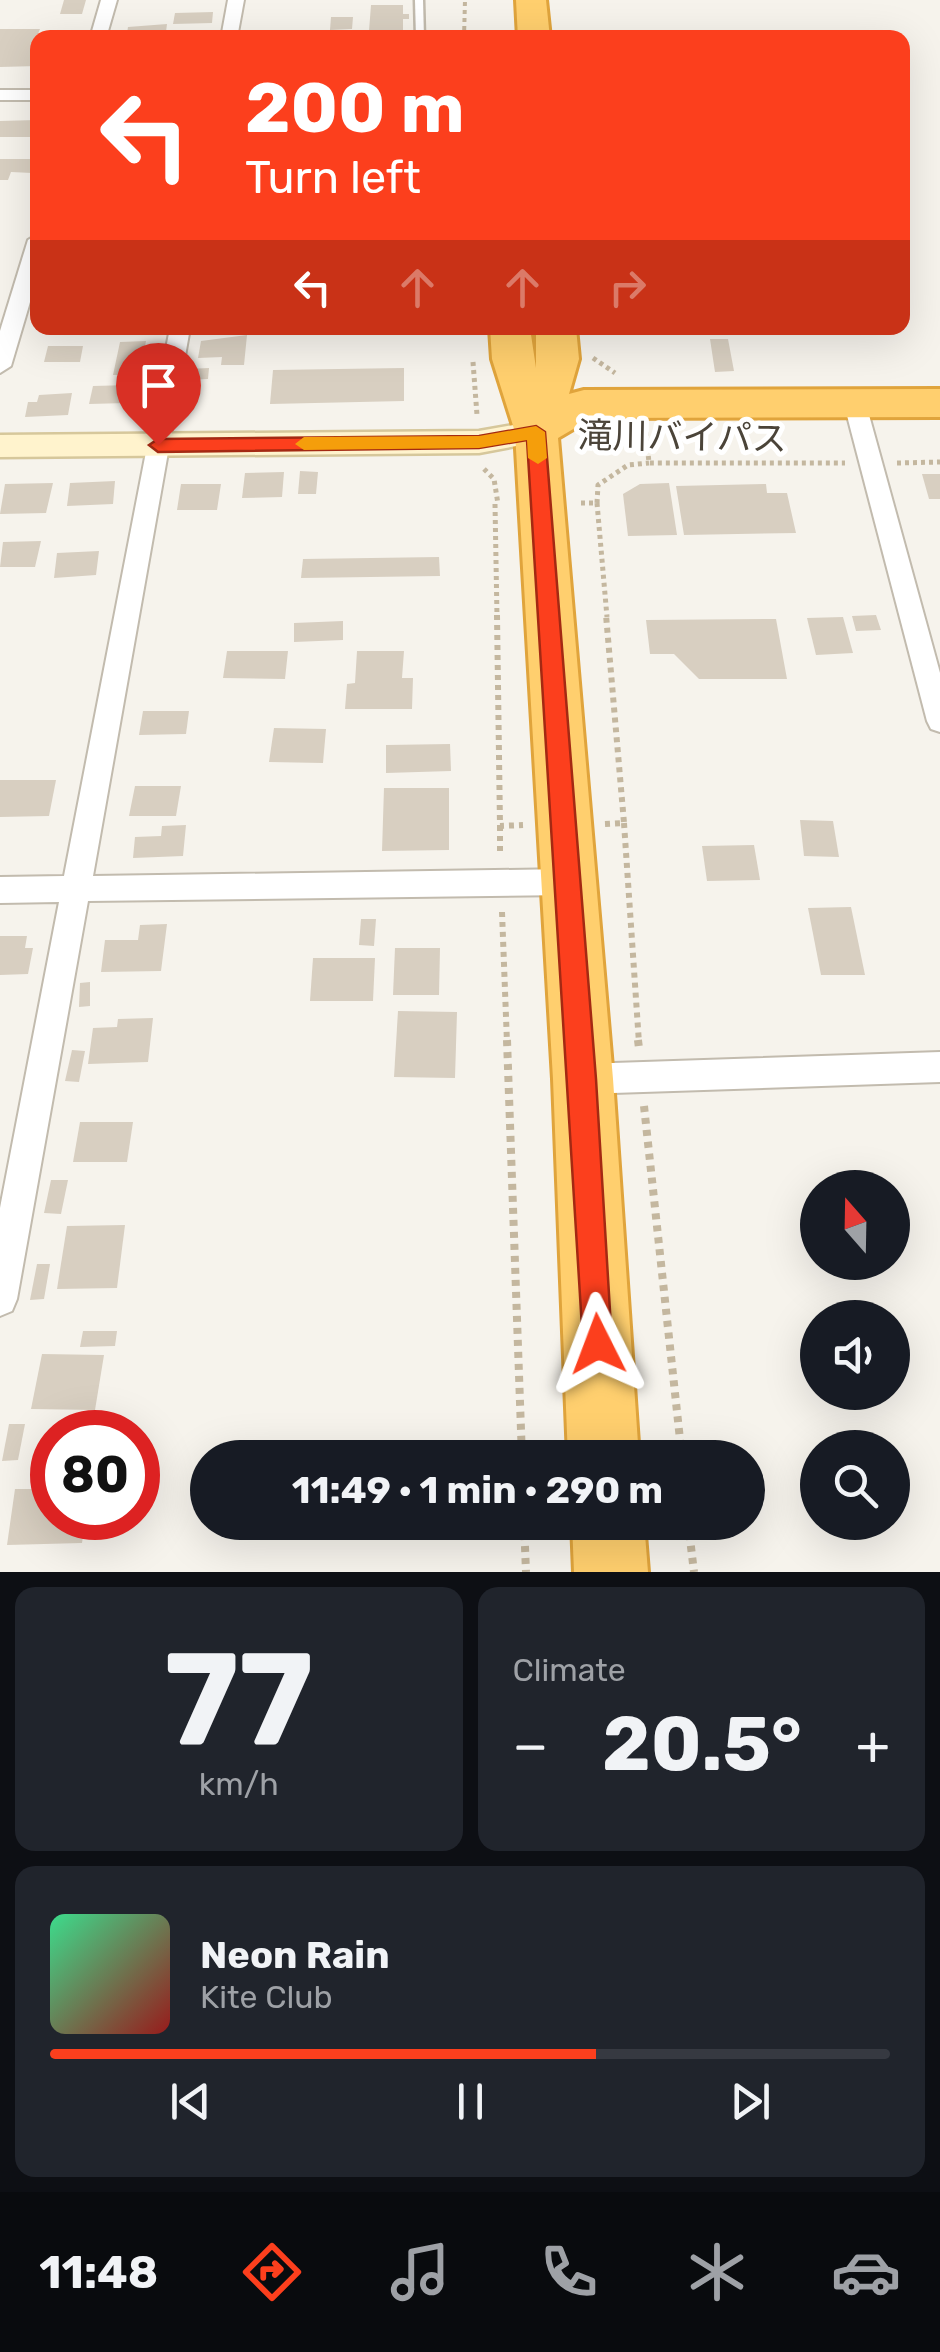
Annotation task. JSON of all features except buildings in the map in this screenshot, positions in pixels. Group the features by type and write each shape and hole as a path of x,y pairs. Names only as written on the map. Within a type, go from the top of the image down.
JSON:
{"highway":[{"path":"530,0 533,30"},
{"path":"510,335 512,359 536,432 583,1079 603,1440"},
{"path":"536,432 559,359 557,335"},
{"name":"滝川バイパス","path":"536,432 648,441 862,435 940,403"},
{"name":"滝川バイパス","path":"536,432 584,404 862,435 940,439"},
{"path":"609,1540 611,1572"}],"street":[{"path":"100,30 109,0"},
{"path":"230,30 236,0"},
{"path":"0,95 30,94"},
{"path":"0,366 30,267"},
{"path":"0,1299 179,335"},
{"path":"0,446 479,442 536,432"},
{"path":"862,435 940,721"},
{"path":"0,890 568,882"},
{"path":"583,1079 940,1067"}],"lane":[{"path":"419,0 420,30"}],"path":[{"path":"464,30 465,0"},
{"path":"648,441 649,464 862,435 940,462"},
{"path":"624,824 641,1077 680,1440"},
{"path":"500,826 521,1440"},
{"path":"525,1540 526,1572"},
{"path":"690,1540 694,1572"}],"slow traffic":[{"path":"304,444 479,442 536,432 538,458"}],"route":[{"path":"158,445 479,442 536,432 583,1079 598,1344"}]}
